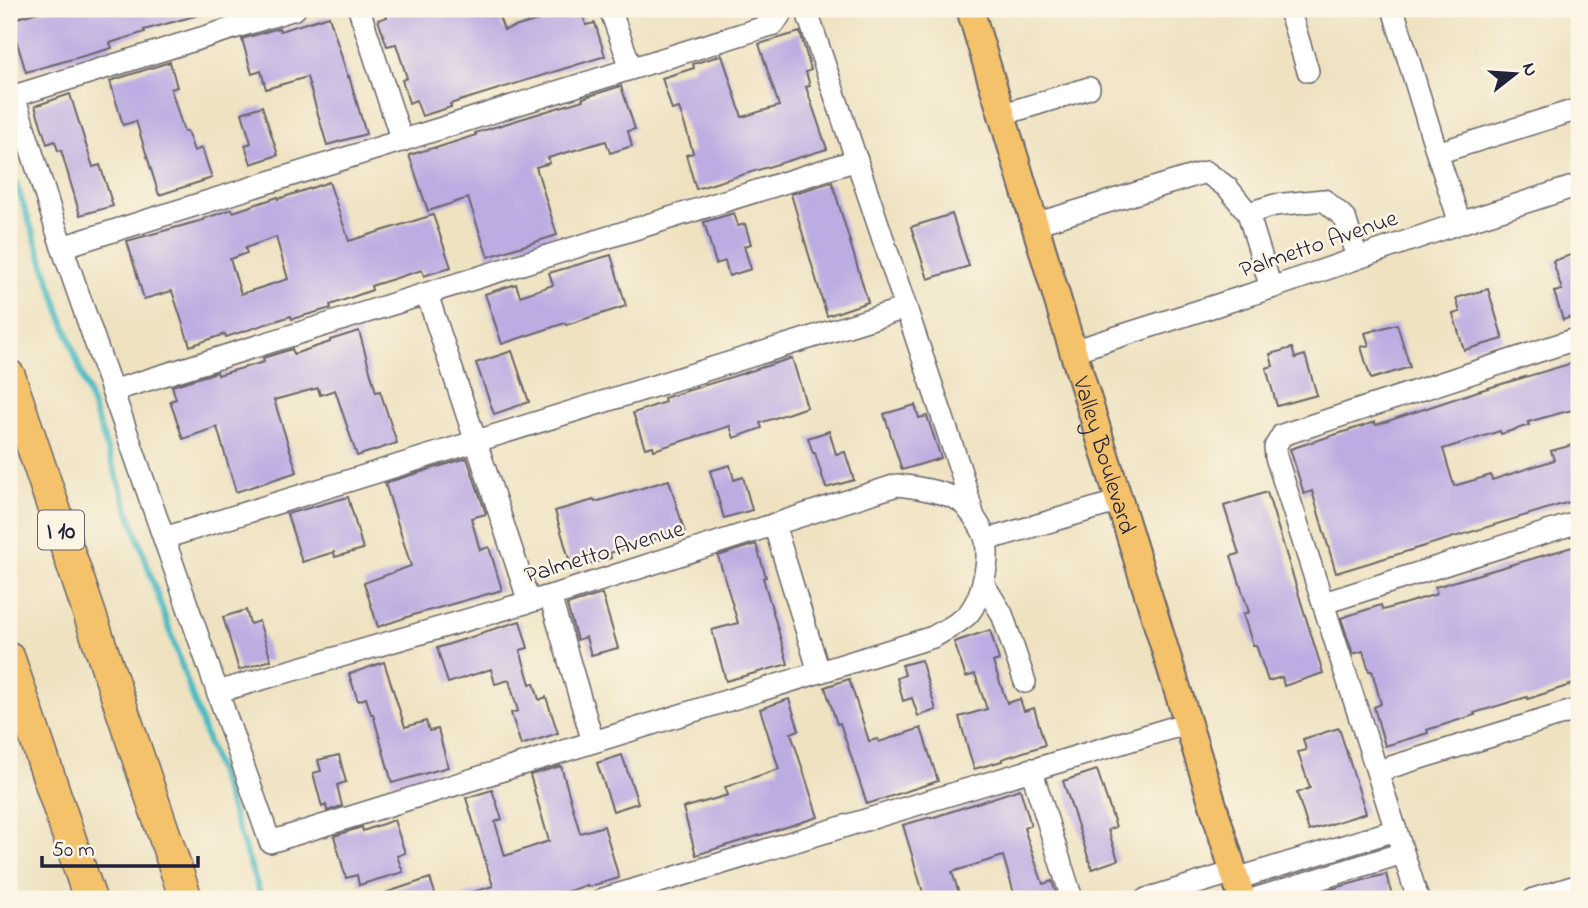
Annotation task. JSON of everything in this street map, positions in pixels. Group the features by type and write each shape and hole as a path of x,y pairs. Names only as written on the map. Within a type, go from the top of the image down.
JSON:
{"highway":[{"name":"I 10","path":"9,376 186,899"},
{"path":"9,659 90,899"}],"main road":[{"name":"Valley Boulevard","path":"970,9 1238,883"}],"street":[{"path":"295,9 14,96 62,247 270,842 933,637 968,615 980,595 986,568 986,540 1120,501"},
{"path":"359,9 402,141"},
{"path":"610,9 631,68"},
{"path":"62,247 774,24 784,9"},
{"path":"806,9 973,514"},
{"path":"1289,9 1308,71"},
{"path":"1393,9 1460,223"},
{"path":"1002,115 1089,88"},
{"path":"1437,153 1579,109"},
{"path":"112,391 857,160"},
{"path":"1035,224 1206,172 1228,188 1248,213 1271,288"},
{"name":"Palmetto Avenue","path":"1073,351 1579,185"},
{"path":"1248,213 1275,205 1324,200 1345,218 1357,258"},
{"path":"427,294 529,602"},
{"path":"164,538 906,308"},
{"path":"1418,899 1275,447 1282,435 1579,338"},
{"name":"Palmetto Avenue","path":"217,692 551,596 897,485 923,488 959,500 973,514 986,540"},
{"path":"1324,603 1579,522"},
{"path":"774,524 819,672"},
{"path":"983,583 1002,614 1025,682"},
{"path":"551,596 593,742"},
{"path":"1378,771 1579,709"},
{"path":"603,899 645,893 1031,769 1188,723"},
{"path":"1031,769 1072,899"},
{"path":"1146,899 1238,883 1396,830"},
{"path":"1254,899 1404,853"},
{"path":"1534,899 1579,885"}],"building":[{"path":"49,9 201,9 202,14 144,30 145,32 110,43 112,48 26,72 10,20"},
{"path":"385,9 496,9 504,30 581,9 586,25 595,23 605,56 450,104 451,107 422,116 416,100 409,103 402,80 407,78 396,44 387,46 378,20 387,17"},
{"path":"329,16 366,134 327,145 307,77 266,89 261,71 252,74 242,39"},
{"path":"800,32 811,70 806,72 810,86 806,87 827,149 696,189 686,155 693,153 687,132 679,108 672,110 662,78 694,68 693,64 722,55 742,117 779,106 759,44"},
{"path":"170,62 177,87 171,89 184,132 187,131 194,151 202,148 212,178 159,195 136,121 123,125 110,81"},
{"path":"621,86 635,129 628,131 632,146 610,153 606,141 548,158 550,163 536,167 557,235 488,257 468,198 428,211 409,155"},
{"path":"70,94 93,167 100,165 113,206 80,215 61,150 58,151 55,141 47,144 35,106"},
{"path":"262,106 278,155 251,164 245,145 251,143 242,113"},
{"path":"329,182 349,241 433,215 451,267 424,276 422,270 371,286 372,290 330,305 331,308 292,319 291,316 190,346 172,291 144,299 127,241 232,209 233,212","holes":["276,237 288,279 241,294 230,259 247,253 245,248"]},
{"path":"832,182 868,302 827,316 791,194"},
{"path":"734,213 738,226 745,224 751,244 744,246 751,269 729,276 725,261 716,264 704,222"},
{"path":"952,214 969,266 928,279 911,227"},
{"path":"1574,254 1579,269 1579,325 1574,326 1571,317 1563,320 1554,292 1562,290 1553,261"},
{"path":"611,255 626,306 502,344 485,294 516,284 520,296 553,285 549,273"},
{"path":"1488,289 1503,339 1464,350 1453,314 1460,312 1456,298"},
{"path":"1397,324 1410,367 1371,379 1361,347 1369,345 1365,333"},
{"path":"359,331 376,392 380,391 397,443 357,456 335,390 320,395 318,388 274,400 297,472 236,492 217,427 183,439 170,401 176,399 172,386 217,372 218,375 264,362 263,358 292,349 294,354"},
{"path":"1292,348 1295,358 1305,355 1317,395 1277,406 1266,368 1273,366 1270,354"},
{"path":"512,351 529,402 494,414 476,363"},
{"path":"792,358 807,407 760,423 762,428 734,438 730,426 654,450 653,446 645,448 633,413 665,402 664,398"},
{"path":"1579,361 1579,408 1528,422 1529,425 1501,434 1500,431 1443,449 1454,486 1491,475 1492,480 1554,460 1551,451 1579,443 1579,499 1336,573 1312,491 1304,494 1290,449"},
{"path":"915,405 919,418 927,416 941,458 902,470 884,414"},
{"path":"829,431 836,454 845,452 854,480 826,488 808,438"},
{"path":"467,458 486,514 471,518 480,550 489,547 502,590 378,627 364,583 411,566 385,483"},
{"path":"730,465 734,480 743,477 752,510 724,518 710,471"},
{"path":"669,480 685,533 610,553 611,558 572,569 555,511"},
{"path":"1267,492 1323,673 1284,686 1282,677 1268,681 1256,645 1253,645 1243,614 1249,612 1231,556 1239,554 1224,506"},
{"path":"348,497 363,549 335,557 334,552 302,562 287,514"},
{"path":"756,544 788,664 726,681 712,630 738,623 718,556"},
{"path":"1579,545 1579,682 1474,713 1475,715 1427,730 1428,733 1385,746 1374,707 1381,704 1372,671 1369,671 1363,651 1353,654 1341,618 1381,605 1383,610 1437,594 1435,587"},
{"path":"602,594 618,648 591,655 586,637 577,640 567,605"},
{"path":"246,610 250,624 259,621 271,660 239,670 223,617"},
{"path":"520,621 528,648 520,650 530,684 534,683 539,700 546,697 558,733 521,745 511,713 518,711 509,680 495,684 491,669 448,683 437,648"},
{"path":"990,630 999,660 993,662 1007,703 1020,699 1024,711 1034,708 1045,745 974,769 959,717 987,709 975,674 966,677 954,642"},
{"path":"921,660 936,710 918,716 912,698 903,701 897,678 905,675 902,665"},
{"path":"384,662 405,727 426,721 429,731 438,729 448,767 392,783 373,714 366,698 358,701 349,674"},
{"path":"849,679 869,741 878,739 879,742 921,728 938,781 867,804 825,687"},
{"path":"789,699 799,730 791,733 818,817 696,855 683,808 728,795 725,787 779,769 760,709"},
{"path":"1339,728 1366,813 1309,831 1297,793 1310,788 1298,752 1306,750 1303,739"},
{"path":"339,755 346,782 337,785 342,806 327,811 326,805 322,807 313,773 321,771 318,760"},
{"path":"622,755 638,803 613,811 597,763"},
{"path":"561,766 580,833 604,826 619,878 545,899 464,899 463,895 493,886 466,798 492,790 502,819 495,822 505,856 549,841 530,775"},
{"path":"1097,770 1116,827 1108,830 1118,860 1092,869 1063,781"},
{"path":"1020,789 1031,825 1024,828 1035,861 1043,884 1052,881 1058,899 1007,899 1007,895 1014,893 1003,856 952,872 961,899 925,899 903,825"},
{"path":"394,820 405,853 397,856 403,872 359,885 357,875 346,878 334,836 362,827 363,831"},
{"path":"1386,874 1393,899 1314,899 1313,894"},
{"path":"430,878 437,899 377,899 376,896"}],"waterway":[{"path":"9,163 262,899"}]}
